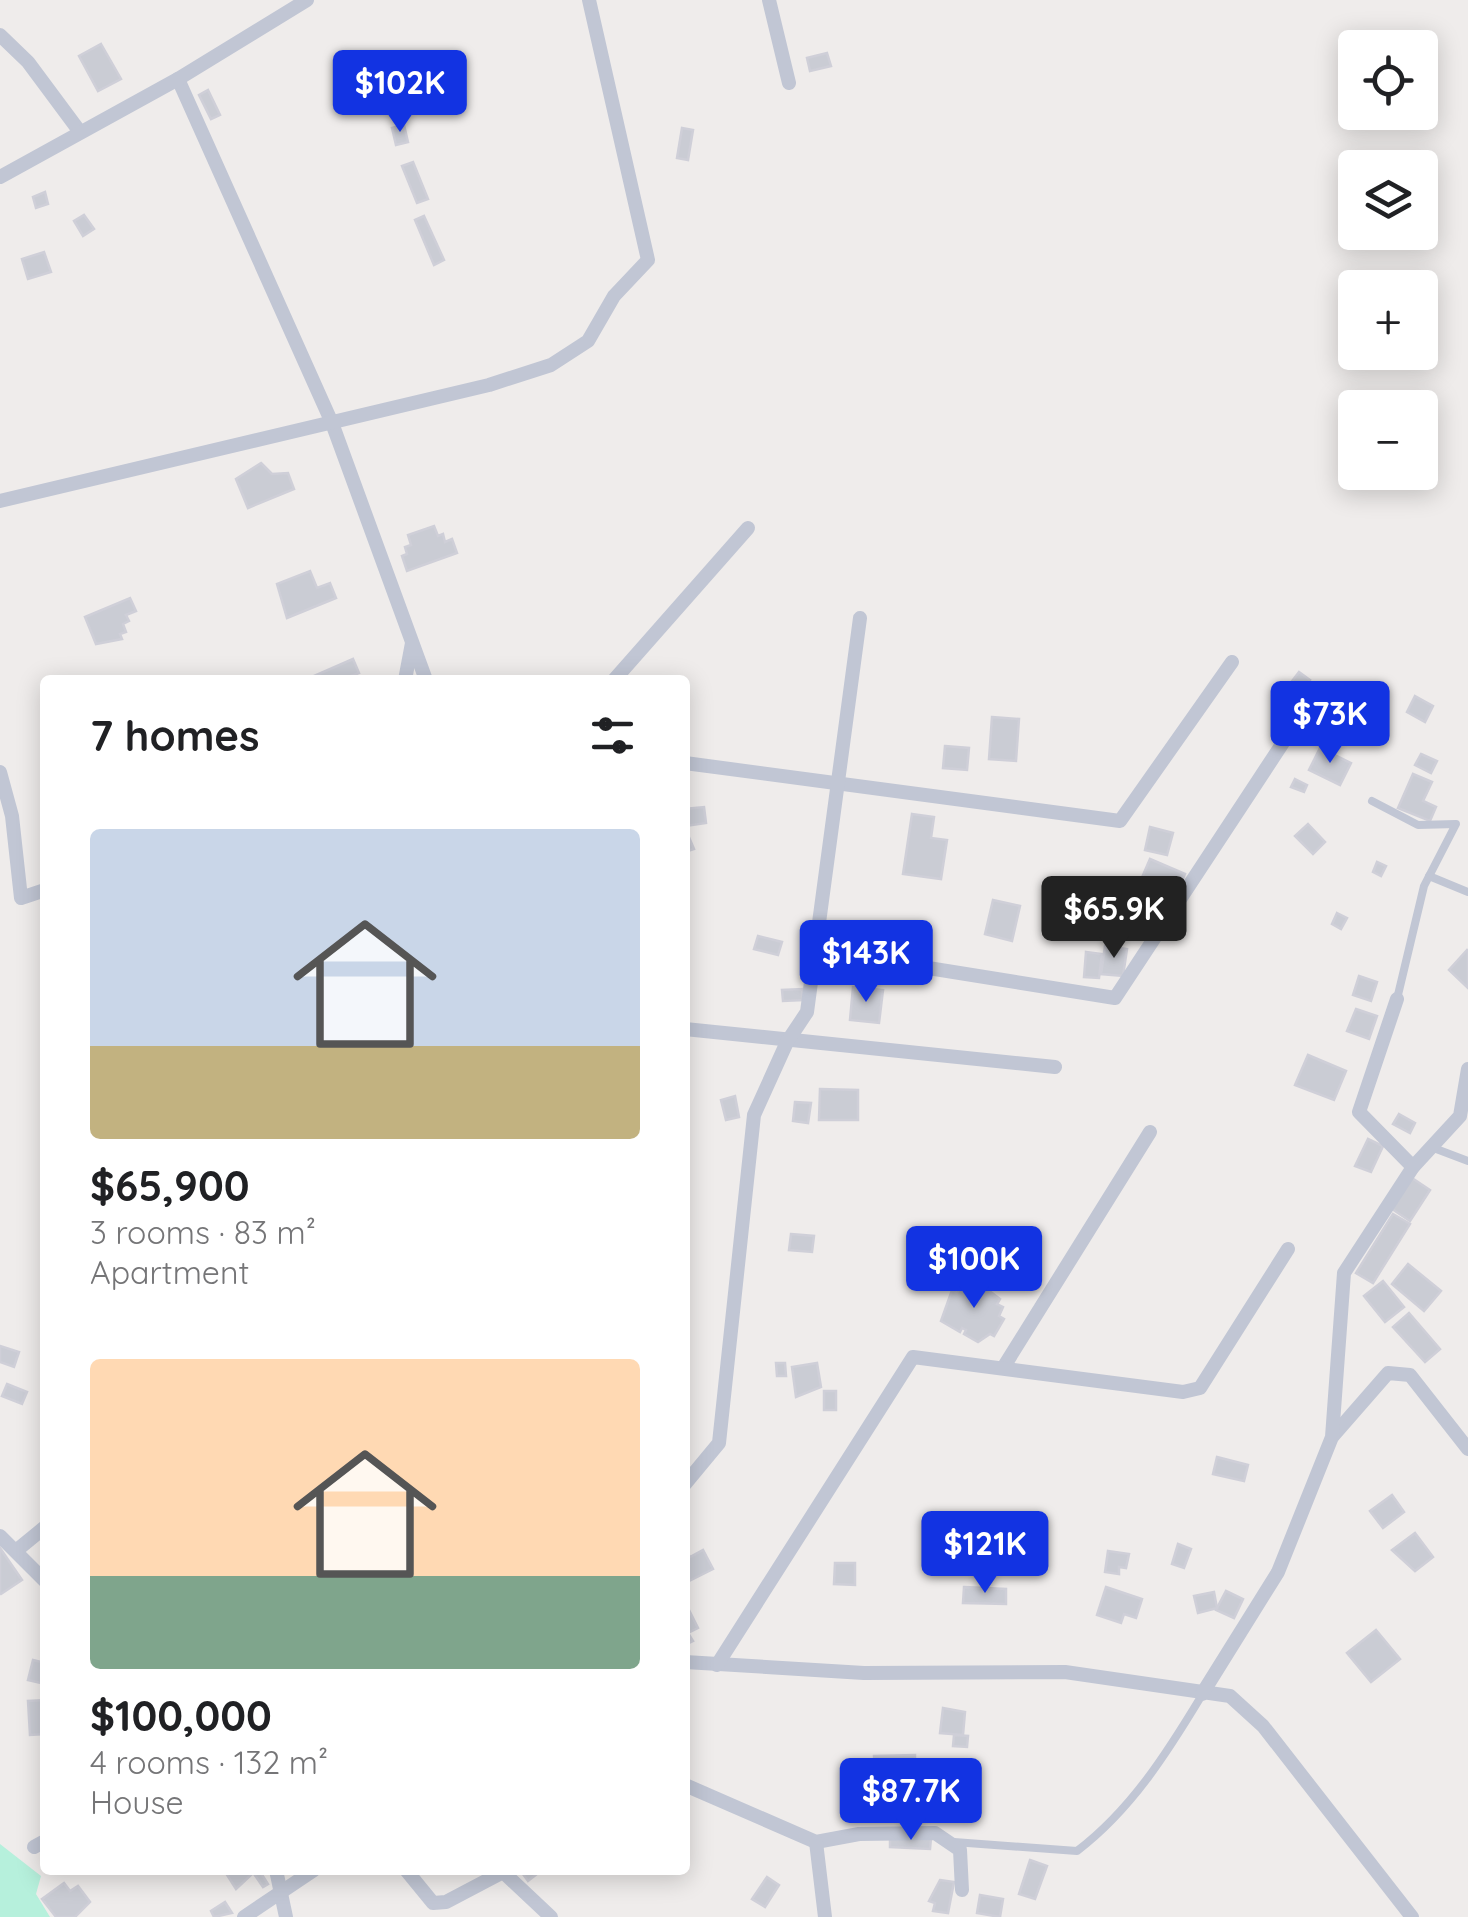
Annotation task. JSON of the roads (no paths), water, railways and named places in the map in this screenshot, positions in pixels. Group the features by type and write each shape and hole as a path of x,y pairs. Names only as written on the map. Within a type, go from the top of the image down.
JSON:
{"street":[{"path":"0,177 178,78 307,0"},
{"path":"769,0 790,83"},
{"path":"0,501 332,424 552,365 588,341 614,296 648,260 594,1"},
{"path":"0,34 28,62 80,132"},
{"path":"178,78 332,424 424,675"},
{"path":"618,675 748,528"},
{"path":"690,1478 719,1444 754,1115 787,1042 808,1012 860,618"},
{"path":"406,675 412,642"},
{"path":"690,764 1120,821 1232,662"},
{"path":"816,950 1115,998 1292,729"},
{"path":"0,772 12,816 21,898 40,892"},
{"path":"1397,1000 1358,1112 1413,1167"},
{"path":"690,1030 1055,1066"},
{"path":"1202,1694 1278,1572 1332,1437 1344,1273 1413,1167 1460,1116 1468,1069"},
{"path":"1002,1368 1150,1132"},
{"path":"717,1665 913,1356 1183,1392 1200,1388 1288,1249"},
{"path":"1332,1437 1388,1373 1410,1375 1468,1449"},
{"path":"17,1550 40,1531"},
{"path":"0,1536 40,1576"},
{"path":"690,1662 864,1673 1066,1672 1230,1696 1264,1726 1412,1917"},
{"path":"690,1787 816,1842 859,1834 936,1833 960,1850 962,1890"},
{"path":"816,1842 825,1917"},
{"path":"278,1875 286,1917"},
{"path":"244,1917 306,1875"},
{"path":"410,1875 433,1903 446,1902 496,1875"},
{"path":"505,1875 551,1917"}],"lane":[{"path":"1372,800 1418,826 1456,824 1429,876 1397,1000"},
{"path":"1429,876 1468,892"},
{"path":"1431,1148 1468,1161"},
{"path":"954,1842 1077,1851 1103,1832 1162,1762 1202,1694"}]}
